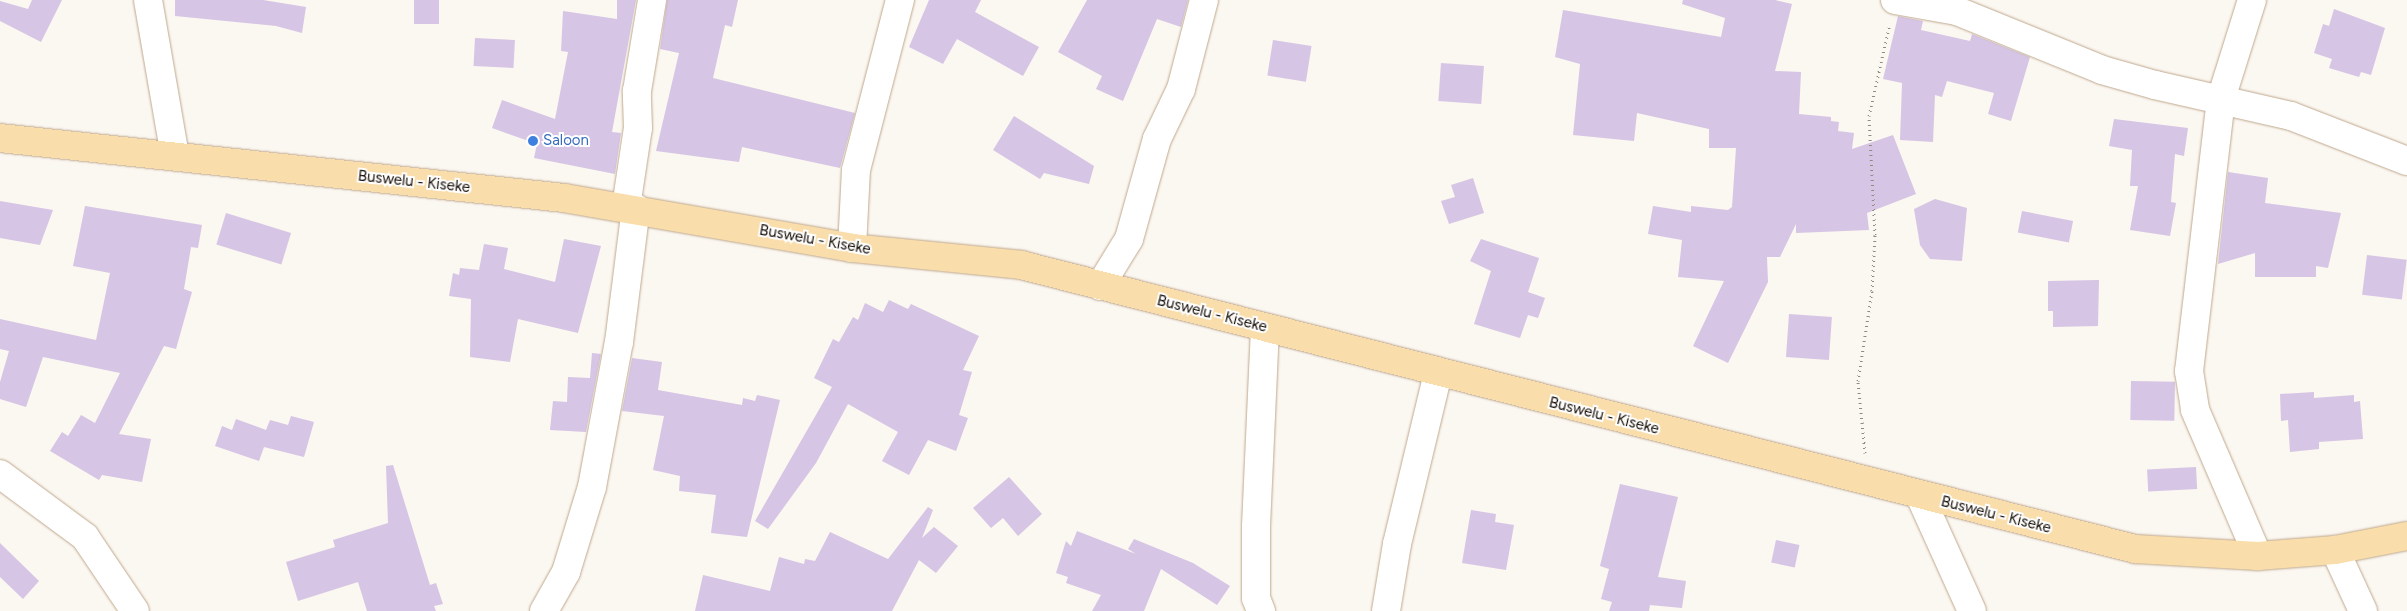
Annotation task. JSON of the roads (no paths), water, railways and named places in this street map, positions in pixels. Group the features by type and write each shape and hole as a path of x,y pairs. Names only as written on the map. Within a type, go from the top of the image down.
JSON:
{"main road":[{"name":"Buswelu - Kiseke","path":"0,138 631,208 852,248 1021,265 1867,483 2135,549 2258,556 2335,550 2407,536"}],"street":[{"path":"148,0 175,156"},
{"path":"544,611 566,572 592,487 619,342 638,128 637,91 652,0"},
{"path":"852,248 856,170 900,0"},
{"path":"1100,286 1128,239 1157,139 1182,89 1204,0"},
{"path":"2252,0 2221,99 2189,371 2196,410 2258,556"},
{"path":"1893,10 1959,6 2102,70 2291,116 2407,161"},
{"path":"1261,611 1256,598 1256,526 1266,328"},
{"path":"1386,611 1397,544 1438,373"},
{"path":"0,474 85,537 135,611"},
{"path":"1920,496 1972,611"},
{"path":"2335,550 2363,611"}],"place":[{"name":"Saloon","path":"533,141"}]}
